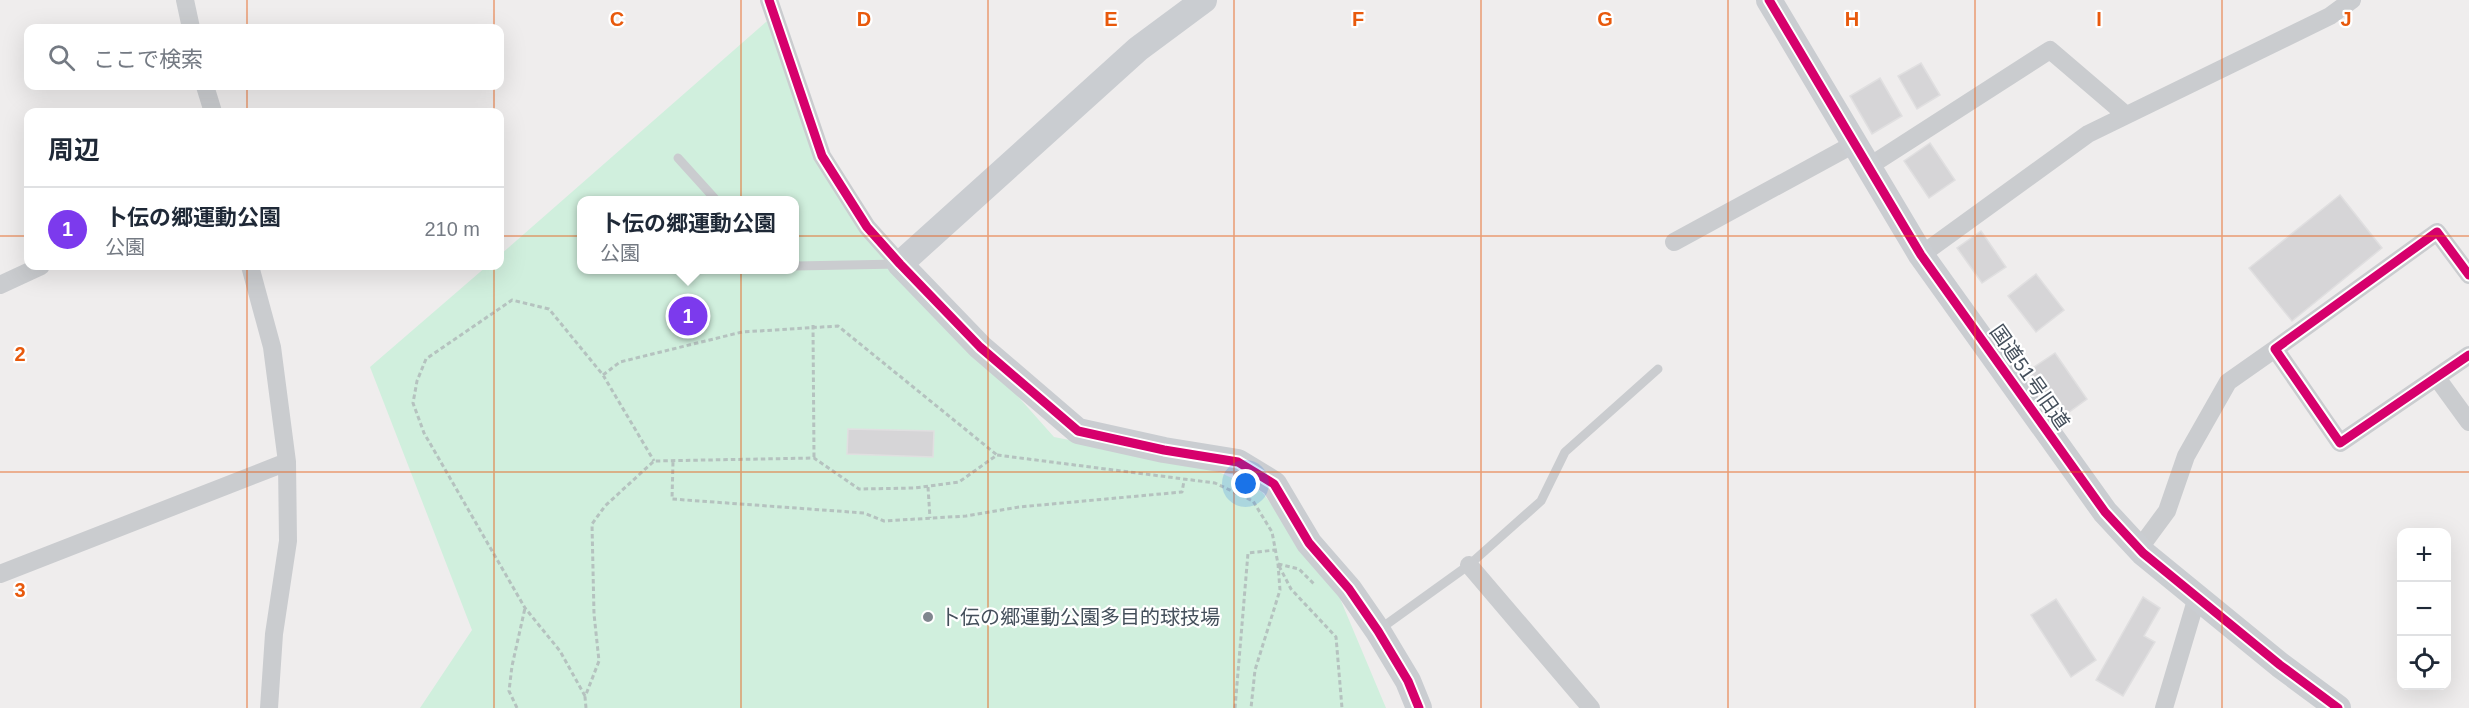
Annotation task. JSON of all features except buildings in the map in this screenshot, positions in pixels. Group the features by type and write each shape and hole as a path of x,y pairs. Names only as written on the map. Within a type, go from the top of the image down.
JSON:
{"street":[{"path":"185,0 190,24"},
{"path":"769,0 822,156 867,227 900,264 980,347 1078,431 1164,450 1238,462 1274,484 1309,543 1349,589 1378,631 1408,681 1419,708"},
{"path":"900,264 1138,49 1204,0"},
{"name":"国道51号旧道","path":"1768,0 1921,255 2105,512 2139,549 2338,708"},
{"path":"1921,255 2088,134 2330,16 2352,0"},
{"path":"1868,167 2050,50 2126,115"},
{"path":"206,90 212,108"},
{"path":"1674,242 1854,144"},
{"path":"2139,549 2167,511 2186,456 2228,382 2437,231 2469,274"},
{"path":"0,285 32,270"},
{"path":"251,270 272,347 287,462 288,541 273,645 269,708"},
{"path":"2275,349 2340,443 2469,355"},
{"path":"2437,378 2469,422"},
{"path":"0,574 287,462"},
{"path":"1469,565 1591,708"},
{"path":"2164,708 2197,597"}],"lane":[{"path":"678,158 712,196"},
{"path":"799,266 900,264"},
{"path":"1378,631 1469,565 1541,501 1565,452 1658,369"}],"path":[{"path":"586,708 585,697 560,651 525,608 424,433 412,403 417,381 426,359 512,300 549,309 603,375 654,461"},
{"path":"813,325 814,458"},
{"path":"603,375 620,362 742,332 813,325 838,326 997,454 1184,481 1215,483 1253,501 1272,532 1280,590 1255,670 1251,708"},
{"path":"585,697 599,661 594,614 592,524 604,506 654,461 814,458 859,489 959,482 997,454"},
{"path":"673,462 672,499 864,513 885,521 1182,492 1184,481"},
{"path":"927,486 930,518"},
{"path":"1235,708 1248,553 1275,550"},
{"path":"1278,564 1291,589 1336,637 1342,708"},
{"path":"517,708 509,691 525,608"}],"green space":[{"path":"775,14 822,156 867,227 1054,437 1208,467 1262,492 1336,589 1386,708 420,708 472,630 370,367 482,270 504,270 504,251"}],"cycle path":[{"path":"769,0 822,156 867,227 900,264 980,347 1078,431 1164,450 1238,462 1274,484 1309,543 1349,589 1378,631 1408,681 1419,708"},
{"path":"1769,0 1921,255 2105,512 2143,553 2280,665 2338,708"},
{"path":"2469,275 2437,232 2275,349 2340,443 2469,355"}],"place":[{"name":"卜伝の郷運動公園","path":"688,316"},
{"name":"卜伝の郷運動公園多目的球技場","path":"928,617"}]}
